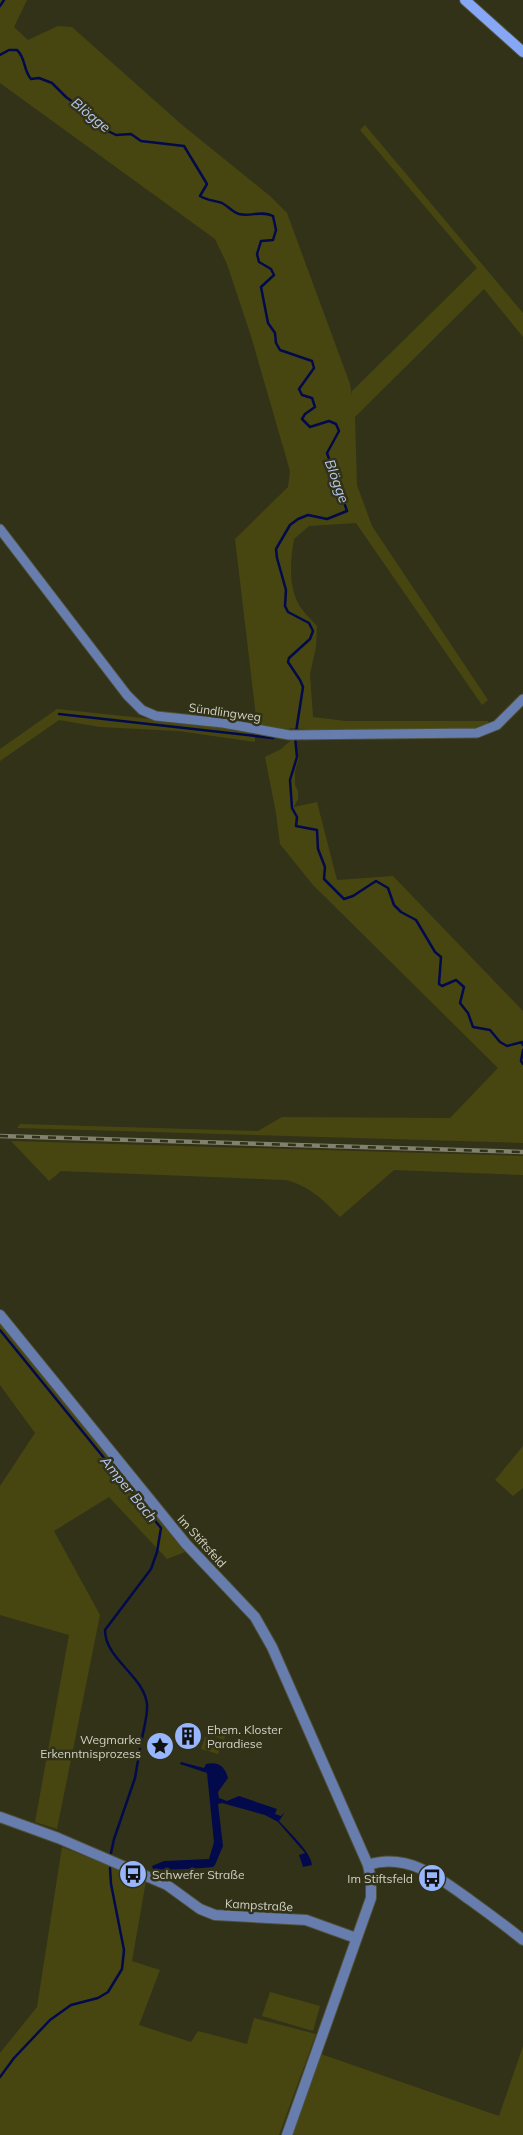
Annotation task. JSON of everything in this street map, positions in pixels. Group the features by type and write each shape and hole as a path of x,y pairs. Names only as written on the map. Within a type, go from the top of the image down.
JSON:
{"main road":[{"path":"465,0 523,52"}],"street":[{"name":"Sündlingweg","path":"0,529 127,695 142,710 156,716 223,723 289,735 477,733 497,725 523,699"},
{"name":"Im Stiftsfeld","path":"0,1315 186,1544 255,1618 272,1646 368,1865"},
{"name":"Kampstraße","path":"0,1818 34,1828 167,1885 206,1912 215,1915 306,1920 356,1938"},
{"path":"287,2135 371,1898 371,1880 368,1865 389,1861 407,1863 427,1871 448,1884 523,1940"}],"shaded area":[{"path":"0,0 27,0 14,27 28,40 58,26 72,27 181,124 270,196 287,213 350,384 352,396 352,391 477,268 360,130 365,125 523,313 523,337 484,289 355,417 357,485 372,526 488,700 482,705 356,523 309,526 294,539 292,556 291,575 294,592 303,611 317,626 316,647 310,674 313,717 346,721 488,721 489,728 478,731 341,732 257,725 235,539 288,487 290,471 251,336 227,264 215,239 0,83"},
{"path":"57,709 255,730 255,742 178,731 100,727 59,720 0,761 0,749"},
{"path":"296,736 296,748 299,758 295,771 295,785 298,791 298,799 294,807 317,802 337,880 393,876 523,1011 523,1143 17,1128 20,1124 258,1131 282,1117 450,1118 498,1068 313,885 280,844 265,757 281,749"},
{"path":"11,1141 523,1156 523,1175 394,1170 340,1217 322,1199 309,1190 286,1180 61,1171 49,1181"},
{"path":"0,1323 185,1552 167,1559 109,1497 54,1531 100,1615 57,1829 35,1822 69,1635 0,1615 0,1486 35,1433 0,1385"},
{"path":"523,1446 523,1488 513,1496 495,1480"},
{"path":"211,1723 228,1729 224,1740 206,1733"},
{"path":"205,1737 222,1743 218,1754 201,1749"},
{"path":"181,1762 204,1768 206,1764 214,1763 220,1765 225,1770 228,1778 218,1792 219,1798 227,1801 239,1796 277,1809 275,1814 281,1816 285,1812 279,1821 304,1848 312,1865 303,1867 299,1855 305,1853 278,1822 265,1815 222,1803 218,1804 223,1846 213,1867 153,1869 152,1866 164,1861 209,1859 214,1842 207,1773 180,1764"},
{"path":"62,1847 146,1881 132,1961 160,1970 139,2025 191,2042 198,2031 247,2044 254,2018 316,2034 279,2135 0,2135 0,2053 37,2007"},
{"path":"270,1992 320,2006 313,2031 262,2016"},
{"path":"523,2046 523,2135 290,2135 318,2053 499,2116"}],"waterway":[{"name":"Blögge","path":"0,6 4,0"},
{"name":"Blögge","path":"0,55 9,50 17,50 31,79 39,78 52,83 66,97 96,119 106,130 116,135 131,134 141,141 184,146 207,184 200,196 222,203 239,214 269,214 273,216 276,230 273,240 261,241 257,254 259,262 271,269 274,275 261,287 268,323 275,333 276,343 280,350 312,361 314,368 299,389 302,395 312,398 315,407 305,414 302,419 310,427 329,421 336,424 339,431 327,453 347,511 327,519 308,515 298,519 290,525 276,549 286,590 285,606 288,612 309,623 313,631 310,639 289,658 288,662 303,687 296,732"},
{"path":"59,714 273,738"},
{"name":"Blögge","path":"295,737 297,757 290,780 292,808 297,817 296,826 317,830 318,849 325,867 324,879 344,899 353,896 376,881 388,888 394,905 401,912 416,920 435,952 441,957 439,984 442,986 456,980 464,987 460,1003 468,1013 473,1027 490,1030 500,1042 507,1046 522,1042 523,1045"},
{"name":"Blögge","path":"523,1050 521,1061 523,1064"},
{"name":"Amper Bach","path":"0,1330 161,1528 157,1552 151,1569 105,1630 111,1650 144,1694 147,1709 141,1743"},
{"name":"Amper Bach","path":"111,1853 135,1778 140,1749"},
{"name":"Amper Bach","path":"0,2077 14,2058 50,2020 71,2005 98,1998 108,1992 122,1969 124,1950 111,1884 110,1868"}],"railway":[{"path":"0,1136 523,1152"}],"place":[{"name":"Ehem. Kloster Paradiese","path":"188,1736"},
{"name":"Wegmarke Erkenntnisprozess","path":"160,1746"},
{"name":"Schwefer Straße","path":"133,1874"},
{"name":"Im Stiftsfeld","path":"432,1878"}]}
